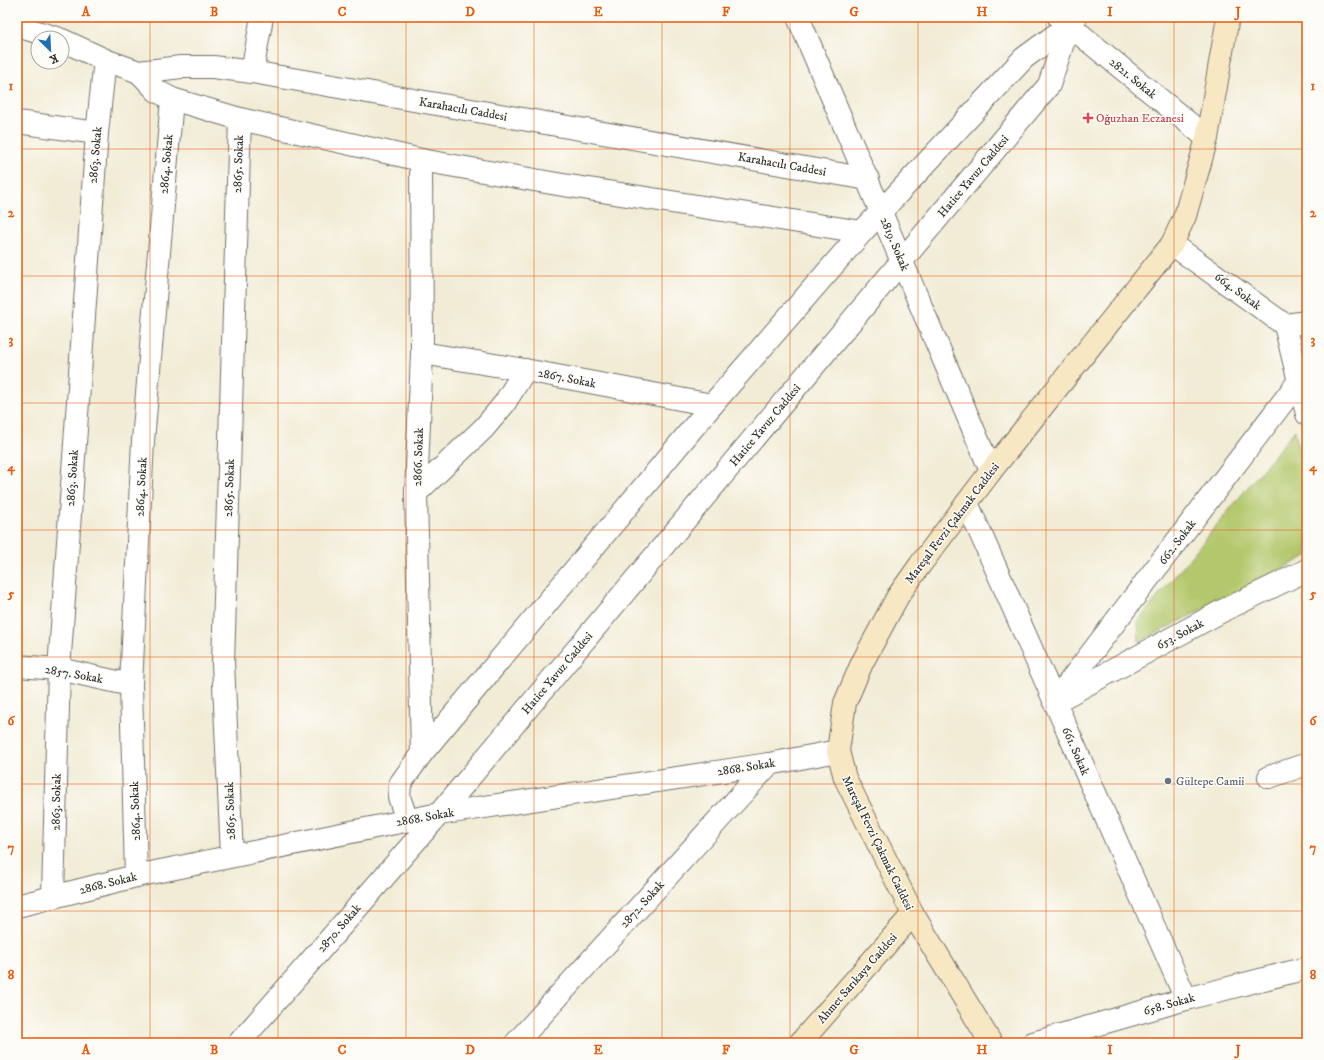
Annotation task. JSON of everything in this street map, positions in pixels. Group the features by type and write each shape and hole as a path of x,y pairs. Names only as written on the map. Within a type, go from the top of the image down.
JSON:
{"main road":[{"name":"Mareşal Fevzi Çakmak Caddesi","path":"991,1043 913,914 845,778 838,751 844,703 862,663 898,596 920,565 991,471 1172,244 1185,216 1207,138 1228,17"},
{"name":"Ahmet Sarıkaya Caddesi","path":"800,1043 913,914"}],"street":[{"path":"252,72 262,17"},
{"name":"2819. Sokak","path":"798,17 991,471"},
{"path":"407,820 399,796 400,784 422,753 712,405 862,232 1024,58 1068,20"},
{"name":"2821. Sokak","path":"1068,20 1088,42 1207,138"},
{"name":"Hatice Yavuz Caddesi","path":"439,814 1049,86 1068,20"},
{"path":"17,26 30,30"},
{"name":"Karahacılı Caddesi","path":"70,44 105,60 139,72 213,67 252,72 868,179"},
{"name":"2863. Sokak","path":"54,897 59,669 97,133 105,60"},
{"path":"139,72 157,91 172,100 240,119 422,160 557,184 862,232"},
{"name":"2864. Sokak","path":"136,876 131,685 143,441 172,100"},
{"name":"2865. Sokak","path":"232,856 224,663 240,119"},
{"path":"17,122 97,133"},
{"name":"2866. Sokak","path":"422,160 422,353 416,493 422,753"},
{"name":"664. Sokak","path":"1172,244 1285,325"},
{"path":"1307,322 1285,325 1307,414"},
{"name":"2867. Sokak","path":"422,353 525,370 712,405"},
{"path":"416,493 484,428 504,404 525,370"},
{"name":"662. Sokak","path":"1054,702 1299,381"},
{"name":"661. Sokak","path":"967,503 1186,999"},
{"name":"653. Sokak","path":"1054,702 1222,611 1307,570"},
{"name":"2857. Sokak","path":"17,666 59,669 131,685"},
{"name":"2868. Sokak","path":"17,906 136,876 407,820 769,764 838,751"},
{"name":"2872. Sokak","path":"516,1043 769,764"},
{"path":"1269,777 1307,764"},
{"name":"2870. Sokak","path":"239,1043 439,814"},
{"name":"658. Sokak","path":"1033,1043 1186,999 1307,968"}],"green space":[{"path":"1295,430 1307,498 1307,556 1139,642 1138,621"}],"place":[{"name":"Oğuzhan Eczanesi","path":"1088,118"},
{"name":"Gültepe Camii","path":"1168,781"}]}
